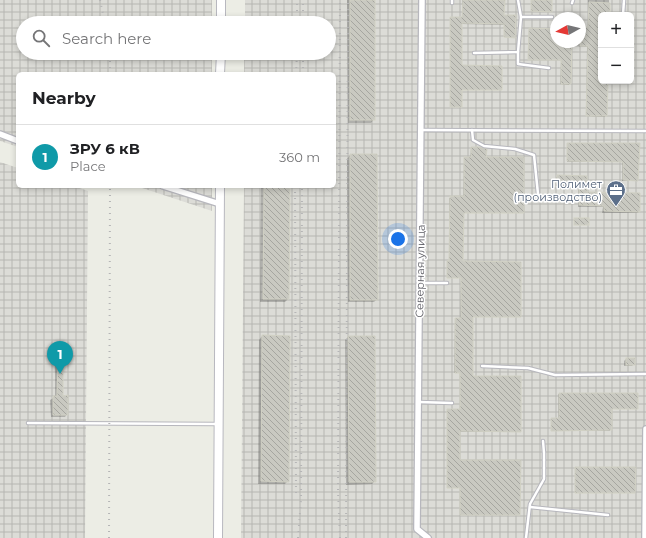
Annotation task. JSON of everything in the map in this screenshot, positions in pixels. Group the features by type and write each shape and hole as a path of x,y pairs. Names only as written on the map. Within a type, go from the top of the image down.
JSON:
{"main road":[{"path":"221,0 221,16"},
{"path":"220,60 220,72"},
{"path":"218,538 220,188"}],"street":[{"name":"Северная улица","path":"422,0 422,130 417,529 428,538"},
{"path":"0,134 16,140"},
{"path":"169,188 220,204"},
{"path":"645,538 646,429"}],"lane":[{"path":"518,0 521,16 518,64 549,68"},
{"path":"623,12 624,0"},
{"path":"521,16 550,17"},
{"path":"474,53 518,52"},
{"path":"422,130 646,131"},
{"path":"472,130 473,140 484,146 515,149 534,155 538,194"},
{"path":"420,283 446,283"},
{"path":"482,366 528,368 555,375 646,374"},
{"path":"419,402 452,403"},
{"path":"28,423 219,424"},
{"path":"526,538 530,507 544,479 543,441"},
{"path":"530,507 608,515"}],"shaded area":[{"path":"0,0 212,0 212,16 16,16 16,60 212,60 212,72 16,72 16,146 0,141"},
{"path":"245,0 646,0 646,538 241,538 244,188 336,188 336,72 244,72 244,60 336,60 336,16 245,16"},
{"path":"0,162 16,167 16,188 80,188 88,191 85,538 0,538"},
{"path":"142,188 212,188 212,211"}],"building":[{"path":"350,0 375,0 375,120 350,120"},
{"path":"463,0 505,0 504,15 516,15 515,38 504,37 504,24 462,23 462,65 502,66 502,90 462,90 462,107 450,107 450,17 462,17"},
{"path":"531,0 552,0 552,12 531,11"},
{"path":"589,2 610,3 610,12 598,12 598,84 608,84 607,116 586,116 588,46 586,46 586,27 588,27"},
{"path":"529,28 550,29 550,48 572,48 571,84 561,84 561,60 528,60"},
{"path":"567,143 640,143 638,181 623,180 623,162 567,161"},
{"path":"471,147 487,149 486,157 524,157 524,213 464,213 463,261 521,262 521,317 473,317 473,376 521,376 521,432 460,431 460,460 521,460 520,515 460,515 460,488 447,488 447,409 460,409 460,373 455,373 455,318 461,318 461,278 447,278 447,261 449,261 450,196 464,196 464,157 471,157"},
{"path":"350,154 377,154 378,300 350,300"},
{"path":"557,175 587,176 587,192 640,193 640,212 604,211 604,206 579,205 579,185 557,184"},
{"path":"264,188 290,188 289,299 263,299"},
{"path":"574,218 589,218 589,225 574,225"},
{"path":"262,335 290,336 289,482 261,481"},
{"path":"348,336 375,336 376,482 349,482"},
{"path":"58,358 63,358 63,396 68,395 68,415 53,415 53,396 57,396"},
{"path":"626,358 635,358 635,365 626,365"},
{"path":"559,393 638,393 638,409 612,409 612,430 551,431 551,418 559,418"},
{"path":"575,467 636,467 635,493 575,493"}],"railway":[{"path":"100,0 103,16"},
{"path":"297,0 297,16"},
{"path":"303,0 303,16"},
{"path":"340,0 338,491 340,538"},
{"path":"346,538 348,0"},
{"path":"110,60 110,72"},
{"path":"296,72 297,60"},
{"path":"303,60 303,72"},
{"path":"109,538 110,188"},
{"path":"295,188 296,498"},
{"path":"298,538 301,500 302,188"}],"place":[{"name":"Полимет (производство)","path":"616,207"},
{"name":"ЗРУ 6 кВ","path":"60,374"}]}
